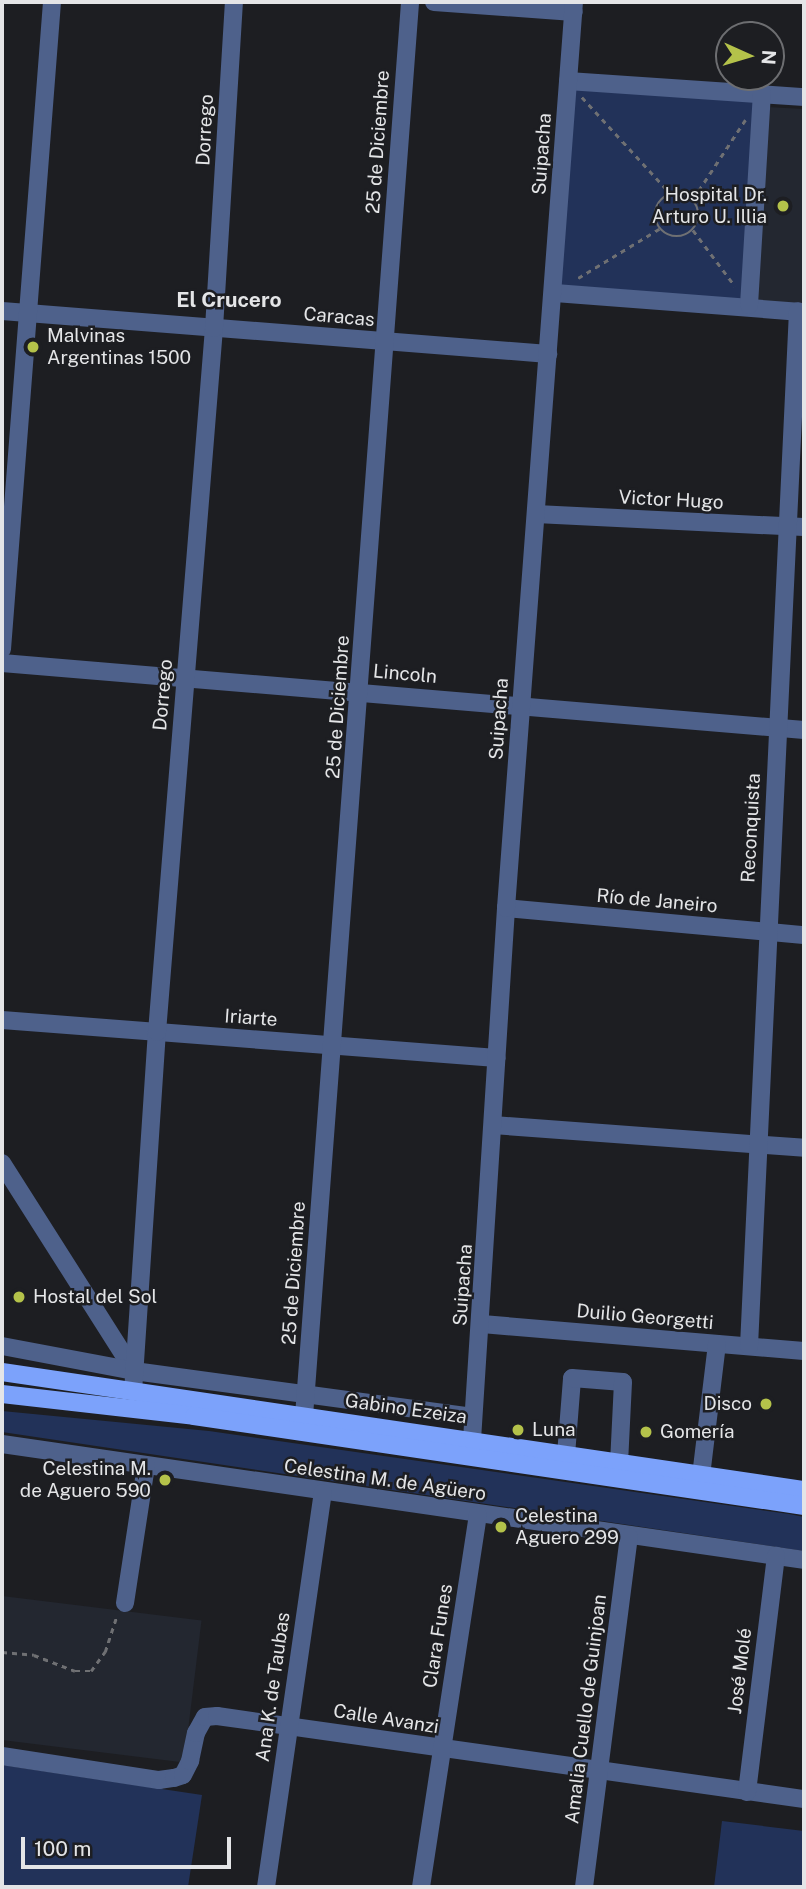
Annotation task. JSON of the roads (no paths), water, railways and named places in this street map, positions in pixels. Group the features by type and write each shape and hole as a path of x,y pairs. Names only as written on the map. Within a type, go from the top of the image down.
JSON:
{"main road":[{"name":"Gabino Ezeiza","path":"2,1372 804,1490"},
{"name":"Gabino Ezeiza","path":"2,1394 194,1416 804,1506"}],"street":[{"path":"2,649 52,2"},
{"name":"Dorrego","path":"133,1392 157,1032 214,328 234,2"},
{"name":"25 de Diciembre","path":"304,1416 361,691 410,2"},
{"path":"434,2 574,7"},
{"name":"Suipacha","path":"472,1440 482,1324 506,908 548,354 555,293 574,7"},
{"path":"568,81 804,97"},
{"path":"749,305 762,93"},
{"path":"555,293 749,305 801,312"},
{"name":"Caracas","path":"2,311 548,354"},
{"name":"Reconquista","path":"749,1346 777,728 796,526 801,312"},
{"name":"Victor Hugo","path":"536,514 796,526"},
{"name":"Lincoln","path":"2,663 804,730"},
{"name":"Río de Janeiro","path":"506,908 804,935"},
{"name":"Iriarte","path":"2,1020 497,1058"},
{"path":"493,1125 804,1148"},
{"path":"2,1163 134,1371"},
{"name":"Duilio Georgetti","path":"482,1324 804,1351"},
{"path":"701,1476 717,1344"},
{"path":"2,1346 134,1371 473,1417"},
{"path":"566,1455 572,1378 623,1382 619,1463"},
{"name":"Celestina M. de Agüero","path":"2,1444 323,1493 804,1560"},
{"path":"125,1603 146,1466"},
{"name":"Ana K. de Taubas","path":"266,1887 323,1493"},
{"name":"Clara Funes","path":"421,1887 478,1515"},
{"name":"Amalia Cuello de Guinjoan","path":"584,1887 629,1537"},
{"name":"José Molé","path":"747,1792 776,1556"},
{"name":"Calle Avanzi","path":"2,1756 159,1780 183,1775 205,1717 289,1725 599,1773 804,1799"}],"place":[{"name":"Hospital Dr. Arturo U. Illia","path":"783,206"},
{"name":"Malvinas Argentinas 1500","path":"33,347"},
{"name":"Hostal del Sol","path":"19,1297"},
{"name":"Disco","path":"766,1404"},
{"name":"Luna","path":"518,1430"},
{"name":"Gomería","path":"646,1432"},
{"name":"Celestina M. de Aguero 590","path":"165,1480"},
{"name":"Celestina Aguero 299","path":"501,1527"}],"district":[{"name":"El Crucero","path":"229,300"}]}
